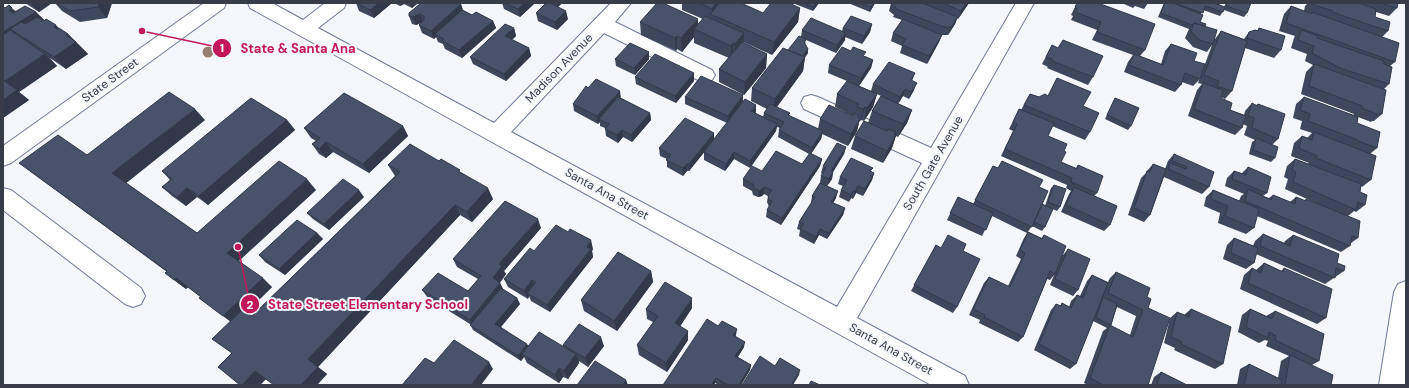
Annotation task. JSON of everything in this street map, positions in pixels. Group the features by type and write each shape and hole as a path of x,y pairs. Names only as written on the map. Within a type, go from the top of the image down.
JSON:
{"street":[{"name":"State Street","path":"3,157 217,3"},
{"name":"Santa Ana Street","path":"257,3 956,385"},
{"path":"304,29 337,3"},
{"name":"Madison Avenue","path":"496,134 622,3"},
{"name":"South Gate Avenue","path":"842,322 1025,3"},
{"path":"602,24 705,75"},
{"path":"811,103 935,160"},
{"path":"3,197 133,296"},
{"path":"1392,385 1406,292"}],"building":[{"path":"56,3 99,3 98,7 70,11"},
{"path":"356,3 379,3 370,10"},
{"path":"421,3 461,4 431,31 419,25 424,20 424,16 420,14 413,17 409,16 409,13"},
{"path":"505,3 524,3 518,9"},
{"path":"546,3 550,3 566,11 555,22 536,13"},
{"path":"657,3 663,3 698,19 681,38 677,36 675,38 640,22"},
{"path":"699,3 716,3 712,9"},
{"path":"720,3 741,3 763,13 771,3 789,3 800,8 774,42 710,14"},
{"path":"804,3 816,3 814,7"},
{"path":"860,3 873,3 871,7"},
{"path":"891,3 922,3 958,17 951,27 944,27 896,9 896,7"},
{"path":"943,3 966,3 961,11"},
{"path":"1077,3 1098,3 1155,24 1145,50 1097,32 1101,22 1075,12"},
{"path":"1165,3 1173,3 1203,15 1200,22 1206,24 1205,26 1194,23 1192,25 1161,13"},
{"path":"1177,3 1214,3 1225,7 1223,12 1205,6 1203,13"},
{"path":"1227,3 1251,3 1247,13 1226,6"},
{"path":"1311,3 1358,3 1376,9 1375,17 1390,22 1388,31 1332,12 1333,11"},
{"path":"1381,3 1398,3 1397,8"},
{"path":"9,5 12,8 9,10 13,13 25,6 36,12 3,32 3,7 5,8"},
{"path":"1291,6 1399,43 1395,62 1286,23"},
{"path":"462,10 472,15 476,12 493,21 459,50 442,41 444,39 435,34"},
{"path":"705,16 744,33 735,44 733,43 731,46 694,29"},
{"path":"851,16 872,24 864,36 843,28"},
{"path":"37,17 44,21 46,19 56,25 54,27 57,29 59,28 68,34 66,35 76,42 54,57 10,29 21,22 25,24"},
{"path":"811,18 846,33 837,45 802,30"},
{"path":"903,19 942,35 929,56 902,45 906,39 893,33"},
{"path":"1194,23 1217,30 1213,44 1199,40 1191,31"},
{"path":"505,24 514,28 505,36 529,48 504,74 470,57"},
{"path":"1259,28 1285,36 1281,50 1247,38 1249,32 1255,30 1258,31"},
{"path":"10,30 45,54 5,81 3,80 3,35"},
{"path":"1301,30 1318,36 1317,38 1384,61 1384,64 1392,67 1389,84 1340,68 1312,53 1314,46 1298,40"},
{"path":"1221,31 1247,41 1232,91 1217,86 1219,81 1204,75"},
{"path":"799,36 806,39 804,42 808,49 803,56 788,50"},
{"path":"1063,40 1103,56 1093,77 1052,61 1052,59 1046,57 1052,45 1058,48"},
{"path":"742,42 767,54 745,82 719,69"},
{"path":"630,43 649,52 634,68 615,59"},
{"path":"1171,44 1197,53 1194,61 1205,64 1200,79 1185,73 1181,85 1129,65 1134,54 1163,65"},
{"path":"842,47 851,51 853,47 866,52 863,56 873,60 861,78 829,65"},
{"path":"783,48 805,57 775,99 752,88"},
{"path":"655,54 694,73 675,96 635,77"},
{"path":"889,62 915,73 911,80 917,83 911,92 905,89 900,97 873,84"},
{"path":"1314,64 1386,90 1382,114 1380,113 1379,115 1362,108 1362,106 1309,86"},
{"path":"701,76 743,95 728,116 685,97"},
{"path":"1057,78 1091,92 1083,106 1099,113 1090,132 1024,105 1030,94 1039,97 1045,94 1048,96"},
{"path":"596,79 620,91 597,116 573,104 586,86 588,88"},
{"path":"3,80 17,90 3,100"},
{"path":"847,81 877,94 867,108 865,107 863,109 857,107 859,104 837,94"},
{"path":"1203,83 1223,90 1221,98 1232,103 1230,110 1246,116 1242,128 1194,109"},
{"path":"169,92 195,109 112,173 197,233 279,161 307,179 227,253 263,278 223,316 176,278 174,280 165,273 167,271 19,163 58,135 87,155"},
{"path":"344,93 403,126 363,164 326,142 319,149 312,144 320,138 304,128"},
{"path":"881,96 912,110 903,124 872,111"},
{"path":"618,97 650,113 631,135 622,130 617,135 605,129 609,124 599,119"},
{"path":"1304,97 1358,117 1357,123 1380,132 1377,148 1308,121 1310,114 1300,110"},
{"path":"251,98 287,120 199,196 187,188 177,197 162,187 172,179 162,171"},
{"path":"1115,98 1139,108 1131,126 1107,115"},
{"path":"745,99 756,105 751,111 777,124 750,161 734,152 726,164 704,152"},
{"path":"1252,103 1257,106 1258,104 1285,114 1278,139 1252,128 1254,118 1248,116"},
{"path":"770,104 790,113 788,115 823,131 812,148 779,130 784,122 764,113"},
{"path":"829,105 853,116 854,113 859,116 858,118 860,119 851,134 820,119"},
{"path":"1019,109 1054,123 1048,136 1067,144 1064,151 1066,152 1061,162 1077,169 1078,165 1103,176 1097,193 1071,182 1072,178 1005,149 1017,124 1013,122"},
{"path":"685,118 714,133 689,164 683,168 666,160 671,155 659,148"},
{"path":"864,121 887,131 889,129 896,132 894,134 896,135 887,151 855,136"},
{"path":"1314,132 1376,156 1371,180 1316,158 1317,156 1299,148 1302,136 1312,140"},
{"path":"1256,138 1278,147 1275,158 1253,150"},
{"path":"837,143 846,147 831,171 833,172 829,179 821,176 826,168 823,166"},
{"path":"410,144 439,161 441,159 460,170 458,171 488,188 467,212 455,205 308,359 318,367 301,385 274,385 255,371 242,385 240,385 218,367 232,353 212,339 242,310 252,316 400,172 388,165"},
{"path":"776,151 802,164 810,153 822,159 782,218 767,210 772,201 769,200 768,195 772,190 764,187 759,191 754,188 753,184 743,179 752,166 762,171"},
{"path":"1174,154 1214,172 1209,187 1168,169 1170,163 1186,169 1187,167 1172,161"},
{"path":"851,158 873,168 870,171 874,173 865,189 858,186 855,192 853,191 851,195 841,190 847,180 840,177"},
{"path":"1295,159 1361,184 1360,192 1367,195 1365,205 1358,202 1356,210 1293,182 1296,172 1292,170"},
{"path":"1002,161 1043,180 1039,187 1048,191 1032,227 975,200 993,166 998,168"},
{"path":"1153,164 1166,169 1150,215 1134,208 1147,171 1150,172"},
{"path":"1248,167 1271,177 1267,193 1232,179 1234,171 1246,175"},
{"path":"343,179 359,190 324,224 307,213"},
{"path":"820,183 838,191 831,202 845,208 829,233 820,229 816,237 800,229 804,224 799,222 815,197 812,196"},
{"path":"1054,185 1066,189 1060,207 1048,202"},
{"path":"1074,187 1117,206 1110,225 1066,205"},
{"path":"1248,189 1271,200 1273,195 1295,204 1296,197 1306,201 1306,199 1360,221 1358,238 1352,236 1350,246 1245,201"},
{"path":"1213,190 1259,209 1254,228 1225,216 1228,206 1211,199"},
{"path":"958,197 993,213 986,230 950,213"},
{"path":"505,201 538,219 499,264 502,266 493,278 500,283 470,320 422,290 438,273 468,291 481,276 453,259"},
{"path":"1042,204 1053,209 1045,227 1034,222"},
{"path":"297,220 317,233 279,269 259,255"},
{"path":"556,225 568,232 570,229 591,240 587,247 591,249 547,305 527,293 536,282 532,280 524,291 504,279 530,248 534,251"},
{"path":"1028,232 1042,239 1044,235 1066,246 1055,274 1050,271 1023,337 984,317 985,315 973,309 989,277 1010,287 1025,253 1020,250"},
{"path":"1263,234 1290,246 1293,235 1339,254 1337,263 1345,266 1344,271 1336,268 1335,278 1260,246"},
{"path":"948,235 966,244 963,251 980,259 957,307 914,285 936,245 941,248"},
{"path":"1234,238 1258,248 1254,263 1231,253"},
{"path":"1068,249 1090,259 1078,290 1055,279"},
{"path":"618,252 651,271 614,321 581,300"},
{"path":"1264,263 1283,272 1284,268 1332,289 1326,318 1248,283 1252,268 1261,273"},
{"path":"1116,272 1150,288 1147,297 1151,299 1148,308 1170,318 1148,385 1103,385 1090,378 1110,325 1133,337 1143,310 1108,293"},
{"path":"1092,275 1108,283 1076,364 1039,344 1056,304 1061,306 1062,303 1071,308 1077,295 1083,298"},
{"path":"665,282 692,298 675,323 688,331 666,363 637,345 658,316 646,309"},
{"path":"501,288 517,298 495,324 527,344 518,356 470,325"},
{"path":"1103,297 1117,304 1111,325 1096,318"},
{"path":"1191,309 1231,327 1223,364 1181,344 1182,342 1171,337 1177,312 1189,317"},
{"path":"1250,309 1272,319 1275,311 1324,334 1319,361 1275,340 1276,336 1269,332 1268,338 1246,327"},
{"path":"707,319 718,326 722,321 737,329 733,335 745,342 735,356 751,365 739,385 728,385 716,378 711,385 663,385"},
{"path":"579,324 601,337 585,358 563,345"},
{"path":"539,332 576,354 564,371 559,368 555,375 522,354"},
{"path":"454,340 489,362 471,385 402,385 425,358 434,363"},
{"path":"1290,355 1333,375 1331,385 1285,385"},
{"path":"760,356 775,366 780,358 800,370 791,385 742,385"},
{"path":"595,361 626,380 623,385 577,385"},
{"path":"1249,364 1282,380 1281,385 1244,385"},
{"path":"1161,372 1187,385 1157,385"},
{"path":"811,381 820,385 809,385"}],"place":[{"name":"State & Santa Ana","path":"142,31"},
{"name":"State Street Elementary School","path":"238,247"}]}
